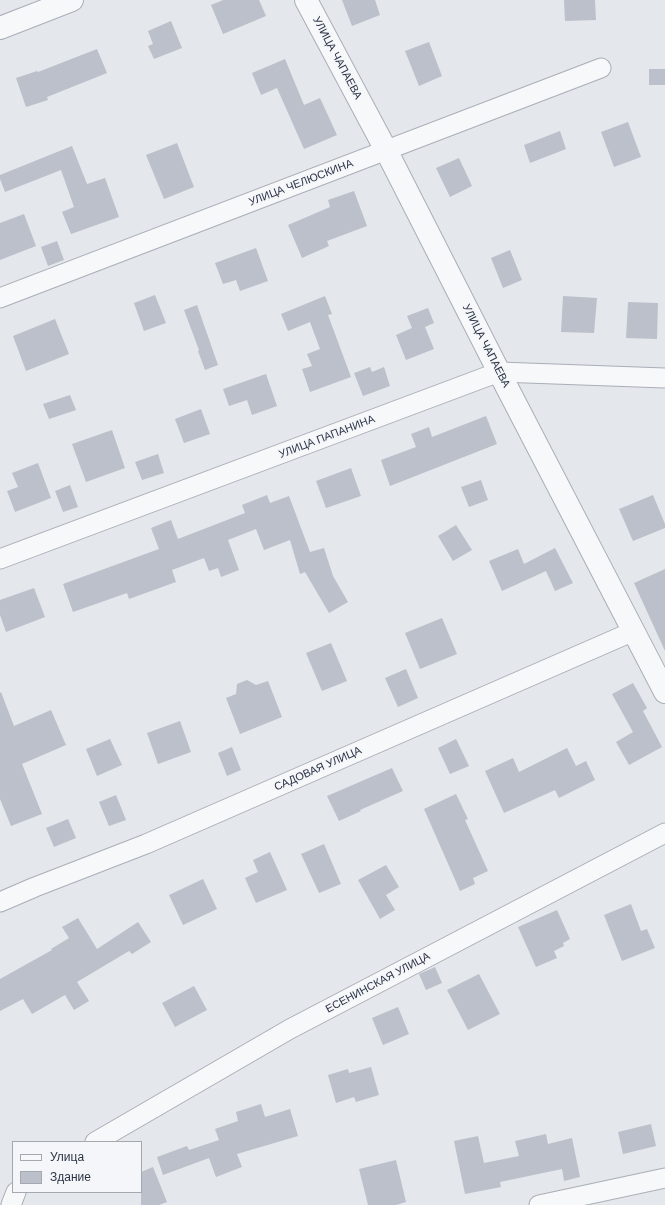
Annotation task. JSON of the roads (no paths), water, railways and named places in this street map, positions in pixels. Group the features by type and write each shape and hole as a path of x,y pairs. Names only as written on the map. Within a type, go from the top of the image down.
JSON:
{"street":[{"path":"0,28 72,0"},
{"name":"УЛИЦА ЧАПАЕВА","path":"306,0 386,150 665,692"},
{"name":"УЛИЦА ЧЕЛЮСКИНА","path":"0,298 601,68"},
{"name":"УЛИЦА ПАПАНИНА","path":"0,559 499,372 665,378"},
{"name":"САДОВАЯ УЛИЦА","path":"0,902 146,844 634,631"},
{"name":"ЕСЕНИНСКАЯ УЛИЦА","path":"97,1141 290,1029 665,833"},
{"path":"539,1205 665,1178"},
{"path":"11,1205 16,1193"}]}
